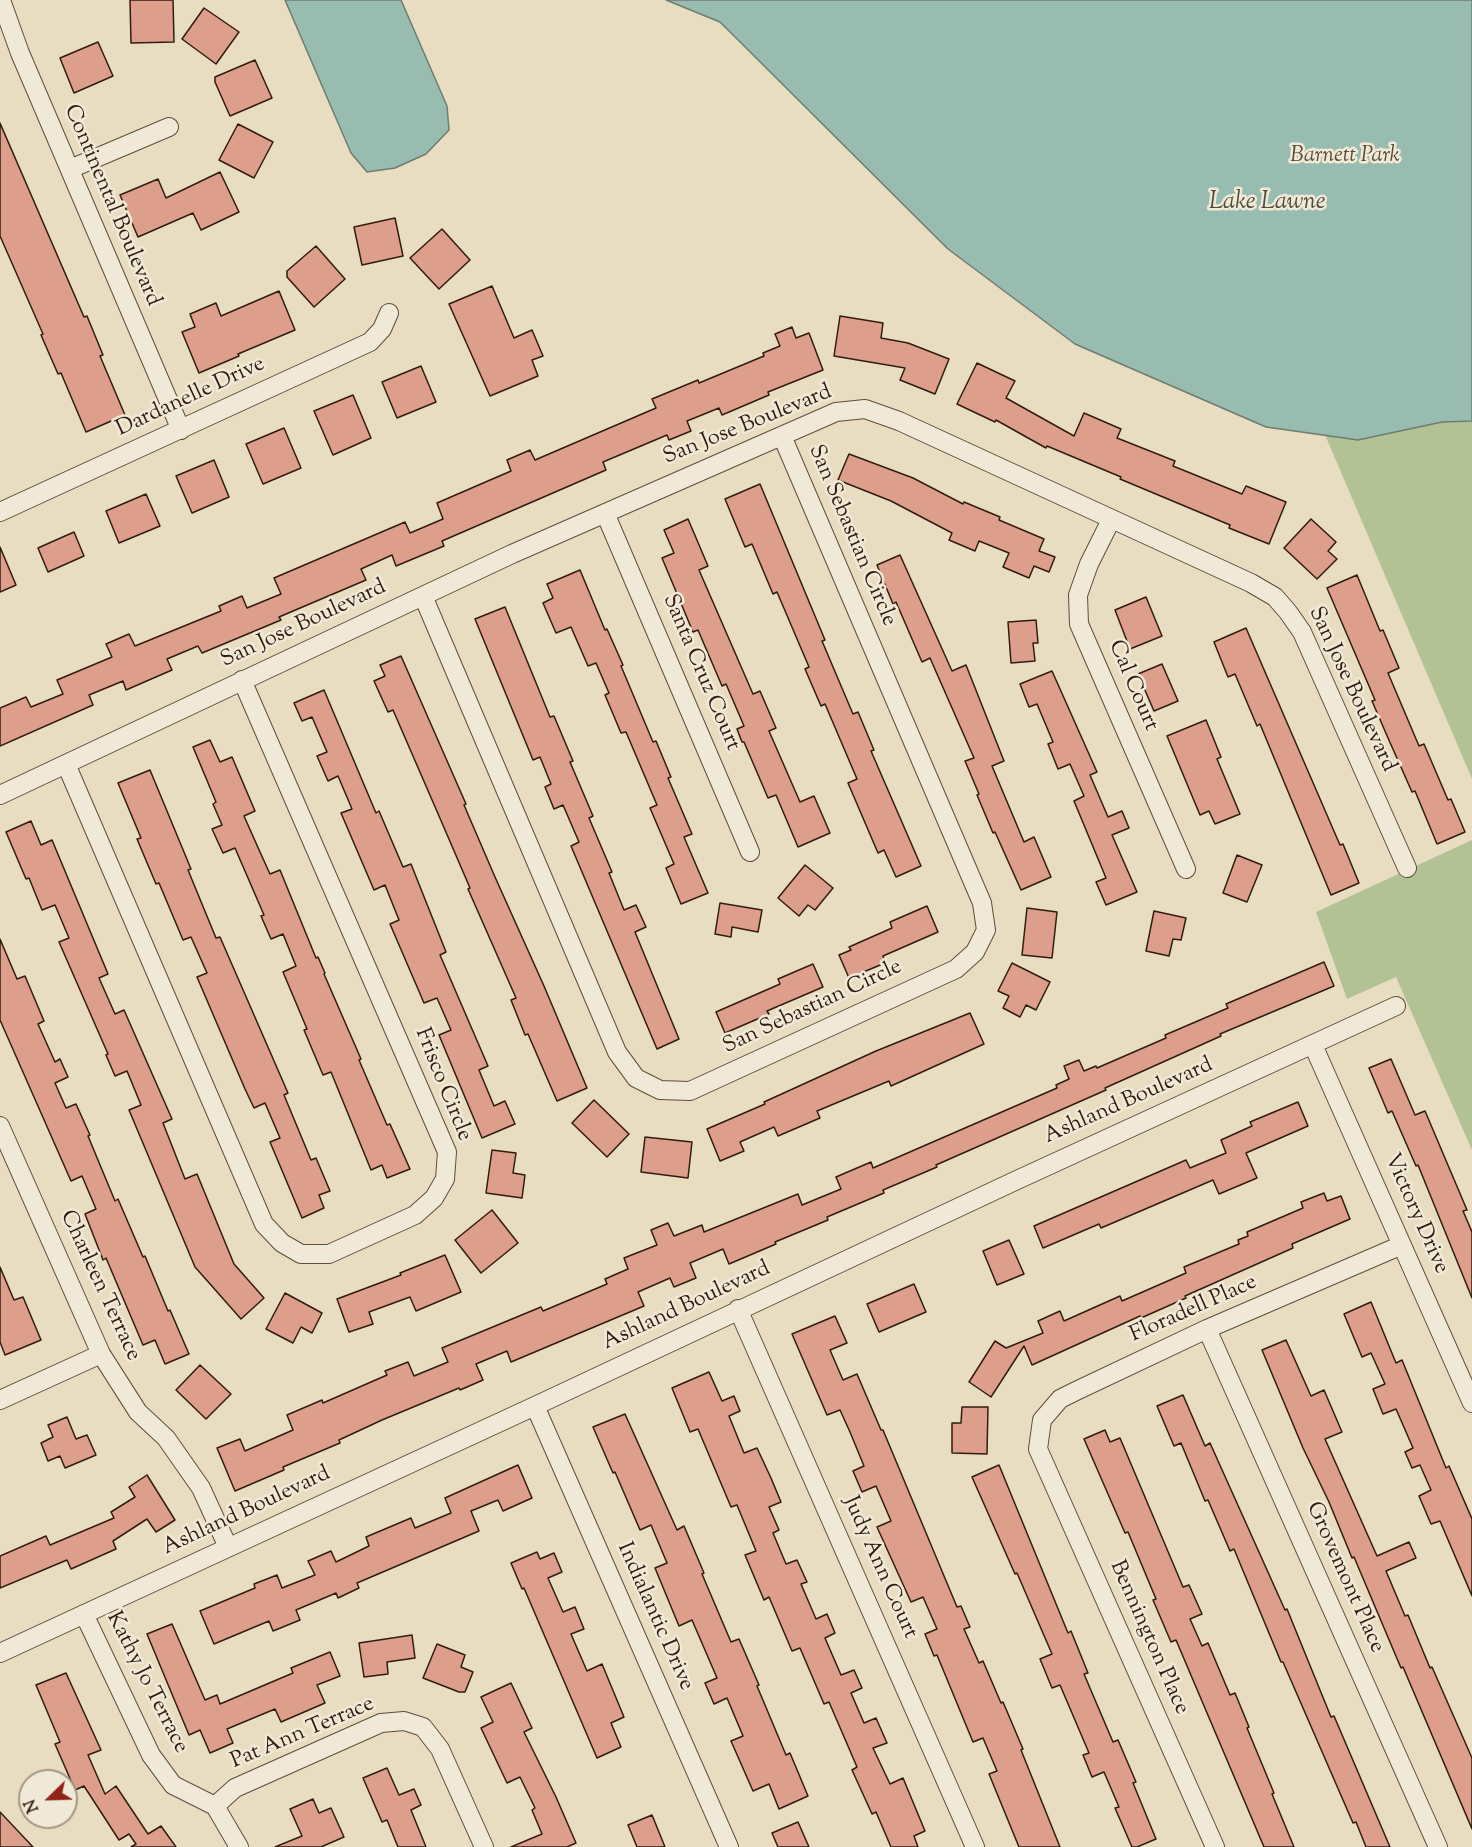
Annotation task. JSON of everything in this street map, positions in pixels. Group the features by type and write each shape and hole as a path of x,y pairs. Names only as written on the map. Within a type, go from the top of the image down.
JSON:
{"street":[{"name":"Continental Boulevard","path":"1,0 20,53 181,430"},
{"path":"70,169 169,127"},
{"name":"Dardanelle Drive","path":"0,512 370,342 382,329 389,313"},
{"name":"San Jose Boulevard","path":"0,795 242,680 605,513 836,412 865,409 899,421 1251,583 1275,597 1302,632 1407,868"},
{"name":"San Sebastian Circle","path":"423,596 617,1052 636,1078 660,1090 690,1091 956,969 975,952 986,930 982,903 782,436"},
{"name":"Santa Cruz Court","path":"605,513 750,852"},
{"name":"Cal Court","path":"1111,520 1089,564 1078,595 1079,624 1186,869"},
{"name":"Frisco Circle","path":"66,764 264,1224 282,1243 301,1254 329,1254 415,1215 434,1198 445,1179 447,1152 242,680"},
{"name":"Ashland Boulevard","path":"0,1653 535,1406 1017,1179 1396,1006"},
{"name":"Victory Drive","path":"1313,1045 1472,1403"},
{"name":"Charleen Terrace","path":"0,1126 101,1354 138,1412 166,1438 201,1488 228,1548"},
{"name":"Floradell Place","path":"1038,1449 1042,1420 1060,1399 1207,1329 1402,1245"},
{"name":"Judy Ann Court","path":"738,1309 975,1847"},
{"name":"Grovemont Place","path":"1207,1329 1438,1847"},
{"path":"0,1400 101,1354"},
{"name":"Indialantic Drive","path":"535,1406 729,1847"},
{"name":"Bennington Place","path":"1038,1449 1215,1847"},
{"name":"Kathy Jo Terrace","path":"84,1614 151,1755 173,1785 215,1806"},
{"name":"Pat Ann Terrace","path":"215,1806 235,1788 381,1724 404,1721 423,1727 440,1749 484,1847"},
{"path":"215,1806 239,1847"}],"green space":[{"name":"Barnett Park","path":"1472,0 1472,779 1179,93"},
{"path":"1472,840 1472,1150 1396,977 1347,999 1316,912"}],"water":[{"path":"285,0 401,0 447,106 449,130 426,154 395,168 367,172 351,153"},
{"name":"Lake Lawne","path":"666,0 1472,0 1472,421 1442,422 1358,440 1266,427 1075,344 948,249 720,22"}],"building":[{"path":"130,0 173,0 174,42 131,43"},
{"path":"204,8 239,32 216,64 182,39"},
{"path":"98,42 113,76 74,93 60,58"},
{"path":"255,60 272,98 230,116 215,77"},
{"path":"0,123 84,317 87,316 103,355 100,356 125,415 86,432 61,373 58,374 0,236"},
{"path":"238,124 273,142 254,178 219,160"},
{"path":"220,172 239,212 201,230 193,213 138,237 120,195 158,179 166,198"},
{"path":"395,218 403,256 362,265 354,227"},
{"path":"442,229 470,260 439,289 410,258"},
{"path":"316,246 345,279 314,307 287,277 287,271"},
{"path":"492,286 514,338 532,330 543,356 532,360 538,376 490,396 449,304"},
{"path":"279,291 295,330 199,373 182,332 195,327 190,314 216,303 221,316"},
{"path":"840,316 883,323 881,338 908,343 949,359 935,394 900,380 905,368 834,356"},
{"path":"792,327 796,338 809,333 823,370 768,392 769,395 722,415 719,408 687,421 691,431 669,440 667,435 603,462 606,470 442,541 444,546 396,566 392,555 361,569 366,580 279,617 281,620 202,653 198,646 167,659 172,670 126,690 123,681 89,695 93,705 0,746 0,708 26,697 31,707 63,694 57,680 112,657 106,644 129,634 135,646 221,611 219,606 242,596 247,608 281,594 274,578 405,522 410,533 443,519 437,503 511,471 507,460 530,450 535,460 656,408 652,399 698,380 699,383 764,356 763,353 780,346 775,334"},
{"path":"977,363 1015,381 1006,398 1074,436 1084,413 1121,429 1117,438 1175,461 1173,466 1242,494 1246,486 1286,502 1269,544 1229,528 1230,525 1120,479 1121,477 1047,446 1046,448 996,420 995,422 957,404"},
{"path":"421,366 436,402 397,418 382,382"},
{"path":"353,395 371,438 333,455 314,411"},
{"path":"284,428 301,468 263,484 246,444"},
{"path":"849,454 913,478 963,504 964,502 1000,517 999,520 1044,539 1039,551 1055,557 1049,572 1034,566 1029,578 1003,567 1009,553 979,541 975,551 949,540 952,533 891,501 838,480"},
{"path":"214,460 229,497 192,513 176,476"},
{"path":"760,484 825,640 822,641 853,714 858,712 874,750 871,751 921,866 896,877 884,850 878,853 848,783 857,779 825,704 821,706 805,669 809,667 777,592 773,594 752,544 745,547 725,499"},
{"path":"146,494 160,526 119,543 106,511"},
{"path":"688,519 708,566 699,570 753,694 760,691 776,728 769,731 800,802 814,796 830,833 798,847 776,795 768,798 737,729 744,726 726,684 722,686 698,630 693,632 662,558 674,553 664,530"},
{"path":"1311,519 1336,542 1328,551 1337,559 1317,579 1284,548"},
{"path":"74,532 84,556 48,572 38,548"},
{"path":"0,547 16,585 0,592"},
{"path":"900,555 952,671 966,665 1004,761 992,766 1024,842 1034,837 1051,877 1021,890 977,795 979,794 965,761 974,758 930,658 922,662 896,602 893,604 877,565"},
{"path":"580,570 605,630 607,629 623,665 621,666 653,742 656,741 671,777 668,778 692,834 684,837 708,893 681,904 666,868 674,864 650,808 657,805 626,732 621,733 605,695 609,693 596,663 588,666 571,627 556,633 543,603 553,598 547,584"},
{"path":"1357,575 1380,631 1383,630 1399,668 1388,673 1419,746 1424,744 1448,800 1451,799 1465,832 1437,844 1415,791 1412,792 1372,701 1375,700 1327,588"},
{"path":"1146,597 1162,636 1130,649 1115,610"},
{"path":"505,607 550,717 554,716 573,761 570,762 593,816 589,818 612,872 609,873 624,910 636,905 646,927 635,932 679,1039 657,1049 571,846 579,842 563,805 554,809 545,787 551,784 540,757 533,760 475,619"},
{"path":"1036,620 1038,643 1033,643 1035,661 1011,663 1008,622"},
{"path":"1246,628 1340,845 1343,844 1359,883 1331,895 1260,724 1257,726 1235,674 1228,677 1214,642"},
{"path":"401,656 587,1088 557,1101 528,1034 525,1035 511,1000 516,998 393,710 388,712 374,681 385,676 380,665"},
{"path":"1162,664 1178,701 1154,711 1138,674"},
{"path":"1052,671 1097,772 1090,775 1108,817 1122,811 1129,828 1112,835 1137,892 1106,905 1096,882 1106,878 1074,801 1084,796 1070,764 1058,769 1048,744 1053,742 1037,704 1029,707 1020,684"},
{"path":"324,690 376,813 379,811 403,867 411,864 446,952 440,955 488,1066 479,1070 494,1106 505,1101 515,1124 482,1138 439,1035 451,1030 437,998 424,1003 390,924 399,920 385,885 374,890 341,813 352,809 338,776 328,781 317,756 327,752 312,717 302,721 294,703"},
{"path":"1206,720 1221,757 1217,759 1240,814 1215,824 1209,811 1200,815 1167,736"},
{"path":"210,740 220,762 232,757 255,811 244,816 270,874 280,870 387,1125 390,1124 410,1169 387,1178 382,1165 371,1170 331,1072 323,1075 283,972 296,966 283,934 271,939 261,916 264,915 235,848 223,853 212,829 222,825 213,804 216,802 193,747"},
{"path":"150,770 191,869 188,870 216,938 220,937 288,1093 284,1095 311,1160 316,1158 330,1191 319,1195 324,1208 302,1218 270,1142 280,1138 265,1103 254,1108 245,1089 197,977 207,973 191,937 183,940 159,883 156,884 137,839 141,838 118,783"},
{"path":"31,821 41,845 52,840 108,974 99,978 115,1014 124,1010 172,1119 163,1123 185,1179 197,1174 234,1264 264,1298 241,1319 195,1267 129,1110 141,1105 127,1071 115,1076 106,1055 108,1054 59,942 69,938 55,905 42,910 6,832"},
{"path":"1237,855 1262,865 1247,902 1223,893"},
{"path":"805,865 833,888 815,910 808,905 799,916 778,898"},
{"path":"720,903 762,910 758,932 732,927 731,937 715,934"},
{"path":"927,906 938,932 883,956 885,963 849,978 839,955 851,950 849,947 892,928 890,922"},
{"path":"1027,908 1057,912 1052,958 1022,955"},
{"path":"1154,911 1186,918 1181,940 1173,939 1169,956 1146,951"},
{"path":"0,939 17,979 25,976 44,1021 38,1024 55,1062 60,1059 68,1077 55,1083 66,1108 76,1104 115,1201 118,1199 189,1354 165,1364 155,1340 143,1345 106,1258 103,1260 85,1214 96,1209 82,1176 71,1181 0,1020"},
{"path":"1324,962 1334,986 1220,1034 1221,1036 1105,1088 1106,1090 936,1165 937,1167 883,1190 884,1193 827,1217 828,1220 775,1242 776,1244 729,1264 723,1249 690,1263 696,1278 674,1287 670,1278 638,1292 644,1306 511,1362 507,1351 476,1364 483,1380 382,1420 339,1440 340,1443 283,1467 284,1470 235,1491 217,1448 240,1439 245,1451 293,1430 287,1415 322,1400 323,1403 387,1375 385,1371 408,1362 414,1376 448,1362 442,1348 541,1307 543,1311 607,1284 605,1279 628,1269 624,1258 657,1245 651,1230 668,1223 674,1236 702,1225 704,1232 798,1194 802,1205 841,1189 836,1177 871,1162 873,1168 1057,1088 1056,1085 1069,1079 1064,1066 1079,1060 1084,1071 1096,1066 1097,1068 1228,1008 1226,1004"},
{"path":"1012,963 1050,982 1036,1010 1026,1005 1020,1017 1003,1008 1009,996 998,991"},
{"path":"813,964 823,987 767,1011 769,1014 725,1033 716,1012 780,984 778,979"},
{"path":"970,1013 984,1044 891,1086 889,1081 817,1111 820,1118 778,1136 774,1127 740,1142 744,1151 720,1161 707,1129 876,1051"},
{"path":"1391,1059 1415,1115 1425,1111 1467,1210 1463,1211 1472,1232 1472,1298 1418,1165 1416,1166 1392,1111 1388,1113 1369,1068"},
{"path":"594,1100 629,1134 607,1157 572,1123"},
{"path":"1298,1102 1308,1126 1246,1153 1257,1178 1219,1194 1213,1180 1101,1228 1099,1224 1043,1248 1034,1226 1186,1160 1190,1168 1226,1153 1221,1140 1252,1126 1250,1122"},
{"path":"645,1137 692,1142 688,1178 641,1172"},
{"path":"492,1150 516,1153 513,1173 525,1175 522,1198 486,1193"},
{"path":"1324,1193 1327,1201 1341,1196 1350,1219 1292,1244 1293,1248 1185,1296 1186,1298 1141,1318 1140,1316 1032,1365 1024,1346 991,1397 969,1382 995,1341 1006,1348 1043,1333 1038,1321 1060,1311 1064,1321 1120,1296 1122,1301 1186,1273 1184,1267 1239,1244 1238,1240 1248,1236 1247,1232 1303,1208 1301,1202"},
{"path":"492,1210 518,1243 481,1273 455,1240"},
{"path":"1009,1240 1024,1274 997,1285 983,1251"},
{"path":"445,1255 461,1292 416,1311 410,1297 369,1312 373,1324 349,1332 337,1299 401,1275 400,1273"},
{"path":"0,1267 14,1300 23,1297 41,1340 5,1355 0,1342"},
{"path":"914,1284 926,1312 879,1332 867,1304"},
{"path":"285,1293 322,1313 312,1333 301,1327 293,1343 266,1329"},
{"path":"1371,1302 1396,1363 1402,1360 1446,1468 1449,1466 1472,1519 1472,1596 1440,1521 1431,1524 1419,1496 1431,1490 1420,1465 1412,1468 1405,1452 1413,1448 1396,1409 1383,1414 1373,1389 1385,1384 1371,1353 1362,1357 1344,1314"},
{"path":"835,1316 847,1343 830,1350 843,1380 857,1374 881,1430 883,1430 957,1607 961,1606 970,1627 964,1629 979,1663 983,1661 1023,1749 1021,1750 1060,1847 1019,1847 989,1774 997,1771 983,1738 973,1742 937,1655 934,1656 925,1634 937,1629 923,1597 911,1602 877,1527 891,1521 876,1486 862,1492 853,1471 864,1466 850,1432 840,1410 827,1415 792,1334"},
{"path":"1286,1340 1311,1396 1324,1390 1342,1432 1325,1439 1377,1556 1409,1542 1416,1558 1386,1571 1472,1758 1472,1829 1403,1667 1401,1668 1354,1557 1352,1558 1303,1448 1262,1350"},
{"path":"200,1365 231,1394 206,1419 176,1390"},
{"path":"709,1372 722,1401 734,1396 740,1411 729,1416 744,1453 757,1448 771,1478 781,1502 769,1507 779,1530 773,1533 786,1564 797,1560 807,1582 801,1584 816,1619 827,1614 835,1633 825,1638 841,1675 854,1670 862,1688 851,1693 864,1723 876,1718 887,1743 873,1748 890,1784 903,1778 925,1831 914,1836 918,1847 891,1847 876,1812 872,1814 852,1770 857,1767 829,1702 824,1704 800,1648 792,1651 769,1597 764,1600 745,1555 756,1551 737,1505 731,1507 698,1429 690,1432 672,1388"},
{"path":"1183,1395 1205,1446 1210,1443 1285,1610 1287,1609 1331,1717 1334,1716 1390,1847 1366,1847 1356,1822 1353,1823 1283,1662 1281,1662 1234,1549 1230,1551 1208,1500 1205,1501 1181,1443 1174,1446 1157,1406"},
{"path":"962,1407 988,1407 987,1454 952,1453 952,1423 961,1423"},
{"path":"625,1414 677,1530 684,1526 731,1642 739,1639 786,1755 790,1753 808,1796 779,1809 769,1784 753,1791 731,1741 743,1736 727,1698 714,1704 705,1683 717,1678 692,1620 679,1626 655,1568 667,1563 651,1525 640,1530 593,1427"},
{"path":"67,1417 76,1439 87,1435 96,1455 65,1468 60,1456 48,1461 41,1443 53,1437 48,1425"},
{"path":"1105,1430 1110,1442 1120,1438 1183,1587 1189,1585 1202,1614 1190,1619 1202,1646 1208,1643 1230,1695 1235,1693 1294,1847 1264,1847 1176,1640 1171,1642 1128,1532 1125,1533 1084,1439"},
{"path":"518,1465 532,1498 503,1511 498,1500 471,1511 479,1531 357,1583 359,1588 338,1598 336,1593 296,1610 300,1620 273,1631 269,1621 214,1644 200,1611 255,1588 254,1584 277,1575 282,1588 315,1575 308,1561 331,1551 336,1562 369,1546 366,1537 411,1518 415,1528 451,1513 445,1498"},
{"path":"999,1465 1068,1633 1071,1631 1088,1673 1084,1674 1113,1742 1118,1740 1136,1782 1133,1783 1156,1839 1137,1847 1132,1847 1115,1808 1119,1807 1104,1772 1092,1777 1083,1755 1089,1753 1060,1685 1052,1688 1040,1659 1052,1654 972,1477"},
{"path":"147,1475 175,1520 156,1532 147,1519 113,1541 116,1549 71,1569 67,1560 0,1588 0,1556 46,1536 50,1545 114,1518 111,1512 135,1497 129,1487"},
{"path":"537,1552 540,1559 554,1553 562,1572 548,1578 563,1612 575,1607 584,1629 571,1634 587,1671 602,1664 624,1717 611,1723 621,1747 597,1758 524,1588 522,1589 511,1563"},
{"path":"172,1624 205,1700 217,1695 220,1704 293,1673 291,1668 330,1652 340,1676 317,1685 325,1703 281,1722 275,1709 227,1729 233,1743 210,1753 200,1730 189,1735 147,1634"},
{"path":"412,1635 415,1658 387,1662 388,1674 364,1677 359,1643"},
{"path":"437,1644 465,1655 461,1667 473,1672 465,1692 459,1692 423,1678"},
{"path":"66,1673 101,1750 88,1755 105,1794 116,1786 148,1834 161,1826 176,1847 131,1847 136,1844 129,1834 119,1840 84,1786 78,1789 78,1769 66,1769 55,1744 60,1742 36,1685"},
{"path":"511,1683 532,1728 524,1732 576,1843 567,1847 511,1847 542,1834 532,1810 535,1808 520,1777 507,1783 481,1728 493,1722 481,1697"},
{"path":"387,1768 399,1795 414,1789 421,1805 411,1810 426,1847 398,1847 387,1820 382,1822 363,1778"},
{"path":"313,1799 319,1813 331,1808 344,1837 321,1847 275,1847 302,1836 290,1809"},
{"path":"0,1812 33,1847 0,1847"},
{"path":"652,1815 665,1847 637,1847 628,1825"},
{"path":"798,1822 809,1847 778,1847 772,1833"}]}
